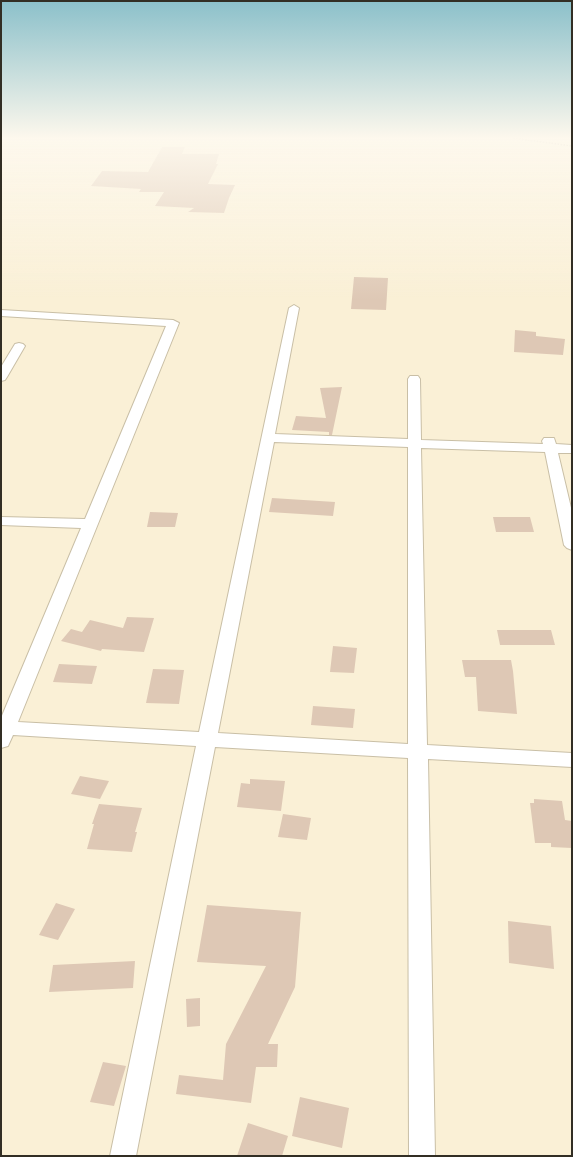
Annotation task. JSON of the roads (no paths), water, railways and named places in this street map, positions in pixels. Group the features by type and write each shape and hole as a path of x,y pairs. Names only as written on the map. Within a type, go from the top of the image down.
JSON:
{"street":[{"path":"124,1156 294,308"},
{"path":"1,314 173,323 91,524 3,733 207,740 572,760"},
{"path":"1,377 19,346"},
{"path":"414,379 422,1156"},
{"path":"268,438 415,444 550,445 572,449"},
{"path":"550,445 572,545"},
{"path":"1,521 91,524"}]}
